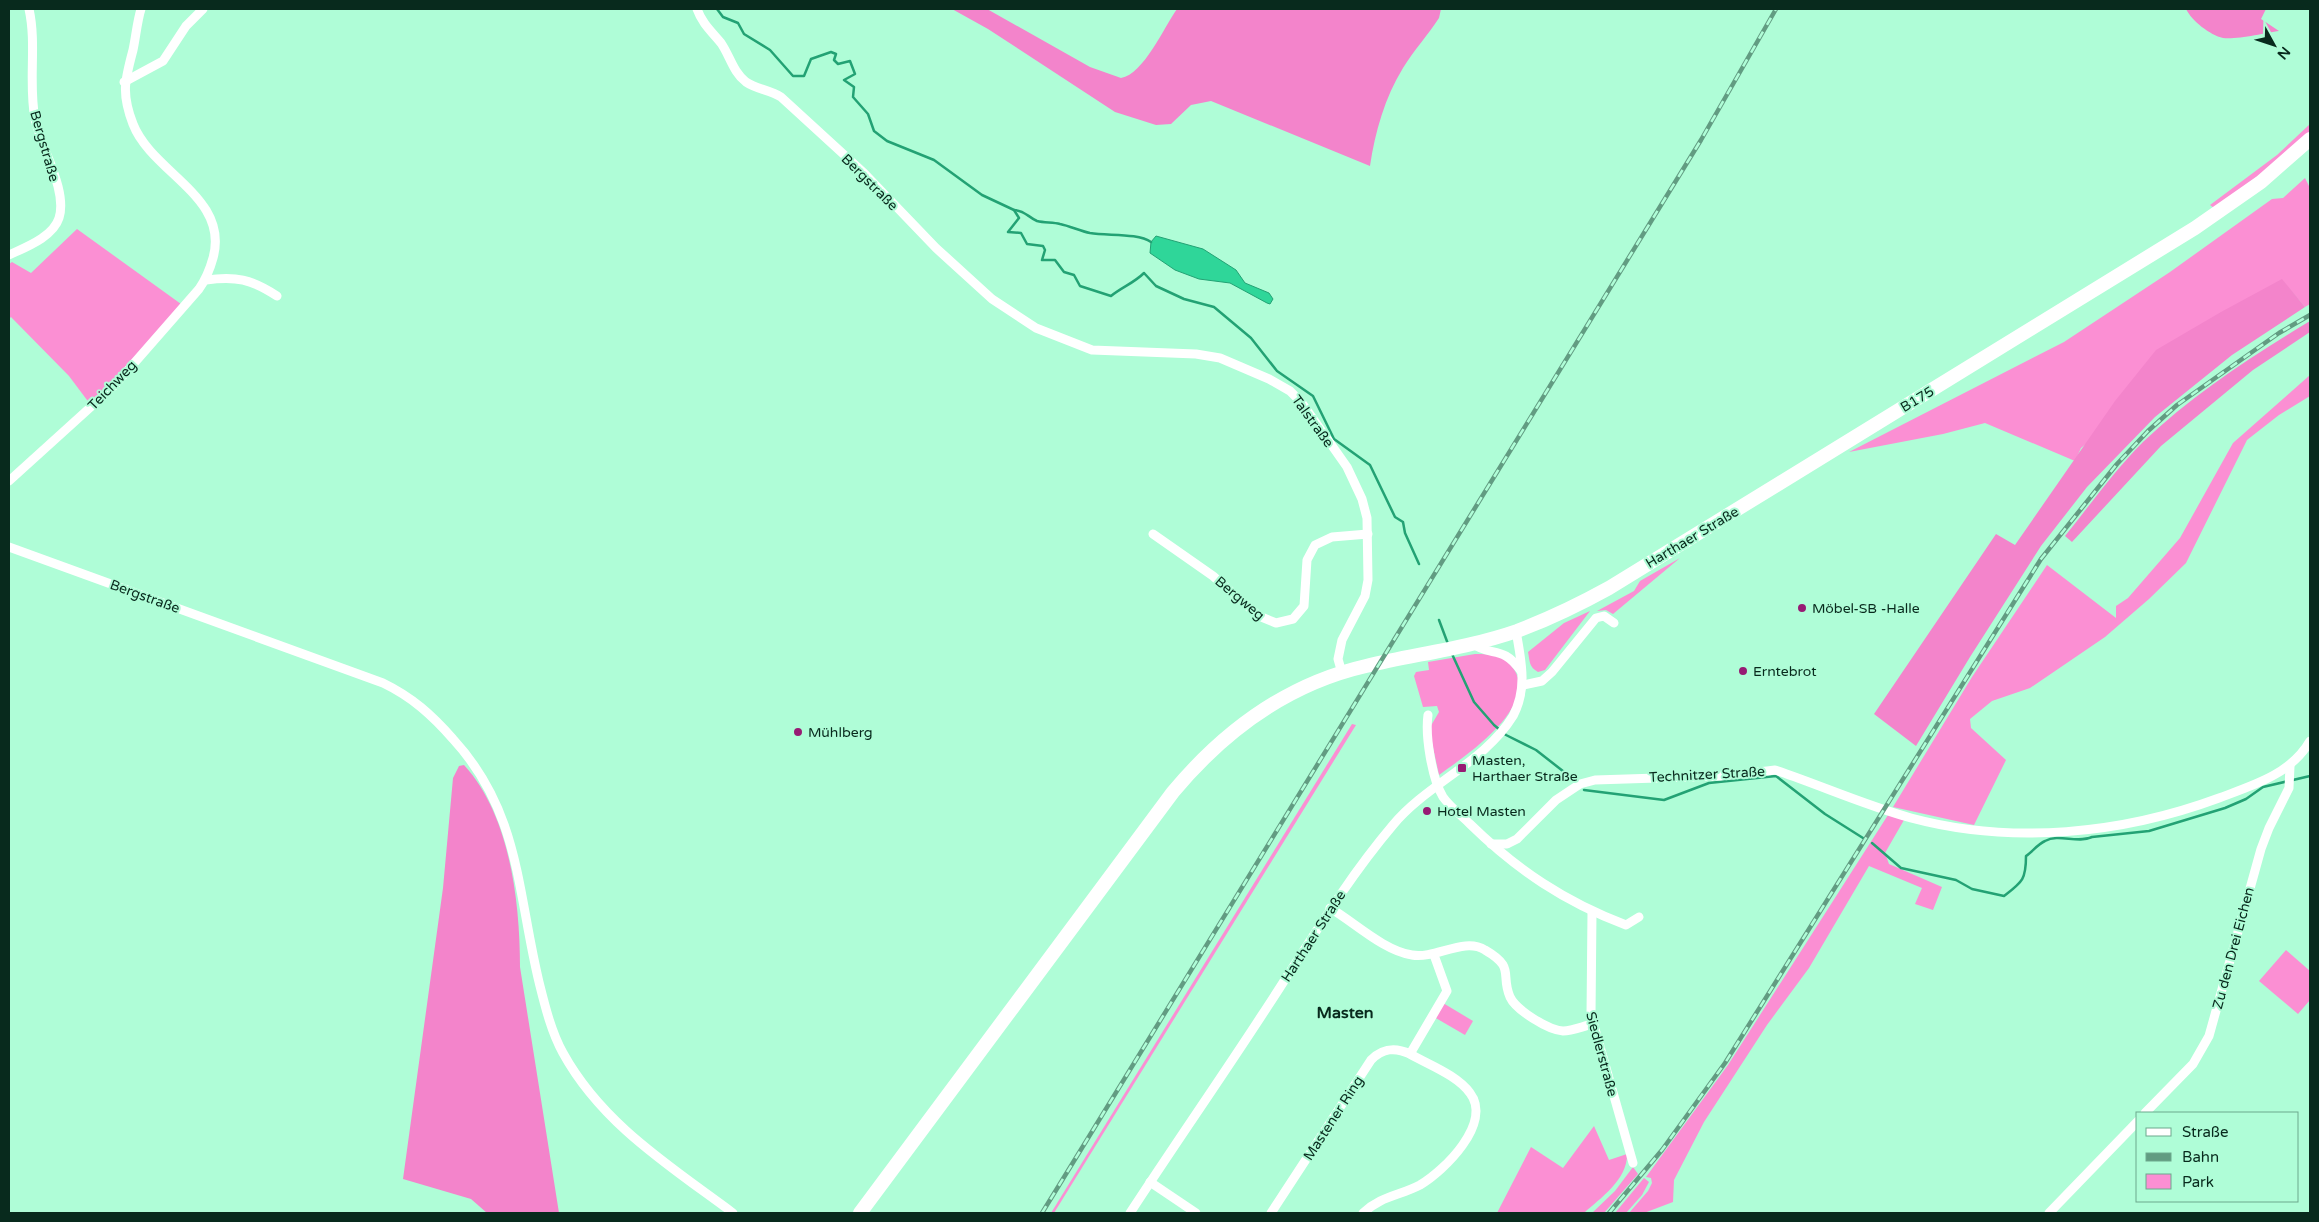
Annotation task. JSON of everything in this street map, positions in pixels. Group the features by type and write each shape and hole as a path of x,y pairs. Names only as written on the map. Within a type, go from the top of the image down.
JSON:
{"main road":[{"name":"B175","path":"1863,432 2195,228 2261,182 2310,140"},
{"name":"Harthaer Straße","path":"862,1210 1162,808 1201,760 1256,714 1298,690 1364,666 1472,643 1516,631 1559,614 1610,588 1863,432"}],"street":[{"name":"Bergstraße","path":"9,256 44,236 59,220 61,210 55,178 35,120 29,9"},
{"name":"Teichweg","path":"9,480 115,384 206,280 215,250 212,218 195,196 150,152 142,141 130,114 124,82 141,9"},
{"path":"124,82 164,61 186,26 203,9"},
{"name":"Bergstraße","path":"697,9 701,20 721,43 739,75 753,86 768,90 781,97 864,173 936,248 992,299 1036,328 1063,338"},
{"path":"206,280 236,278 262,286 277,296"},
{"name":"Talstraße","path":"1063,338 1092,350 1107,352 1196,354 1220,358 1261,375 1290,390 1302,403 1354,480 1367,518 1368,580 1365,596 1342,640 1338,659 1342,674"},
{"name":"Bergweg","path":"1153,534 1213,576 1259,616 1276,623 1293,619 1304,606 1307,560 1315,545 1332,537 1368,534"},
{"name":"Bergstraße","path":"9,546 403,693 422,707 461,747 490,789 509,834 548,1016 563,1053 593,1098 618,1124 656,1156 733,1213"},
{"path":"1523,685 1542,681 1552,672 1596,618 1604,616 1614,623"},
{"name":"Harthaer Straße","path":"1130,1213 1263,1014 1330,908 1394,824 1421,797 1462,768 1501,731 1518,706 1523,685 1523,672 1516,631"},
{"path":"1472,643 1480,649 1494,651 1507,656 1523,672"},
{"path":"1428,715 1426,729 1438,786 1444,798 1491,844 1507,859 1542,884 1592,912 1626,925 1639,917"},
{"path":"2290,766 2303,754 2310,741"},
{"name":"Zu den Drei Eichen","path":"2147,1112 2193,1064 2204,1046 2214,1021 2260,849 2268,828 2290,788 2290,766"},
{"name":"Technitzer Straße","path":"1491,844 1507,844 1517,839 1556,800 1580,784 1595,780 1720,776 1768,771 1791,776 1886,810 1935,824 2004,833 2026,833 2098,828 2143,821 2179,812 2242,789 2290,766"},
{"path":"1330,908 1395,950 1415,956 1434,955 1464,947 1474,946 1483,948 1504,964 1508,974 1511,998 1516,1006 1525,1013 1553,1029 1563,1031 1593,1024"},
{"name":"Siedlerstraße","path":"1592,912 1590,1007 1593,1024 1633,1163"},
{"path":"1410,1054 1447,991 1434,955"},
{"name":"Mastener Ring","path":"1271,1213 1371,1060 1379,1052 1389,1049 1402,1050 1462,1084 1475,1101 1476,1113 1473,1127 1457,1155 1433,1177 1412,1188 1385,1198 1363,1213"},
{"path":"2049,1213 2136,1123"},
{"path":"1150,1182 1196,1213"}],"green space":[{"path":"2310,124 2310,131 2270,167 2214,208 2210,205 2277,155"},
{"path":"2305,178 2310,188 2310,304 2305,307 2282,280 2081,448 2075,461 1985,423 1943,434 1849,452 2064,342 2170,272 2272,199 2283,198"},
{"path":"77,229 181,304 106,389 90,404 69,376 11,317 9,319 9,264 12,262 31,273"},
{"path":"2310,375 2310,396 2279,415 2247,440 2186,563 2149,599 2105,637 2030,688 1992,701 1970,719 1971,728 2006,760 1974,825 1893,807 1972,677 2047,565 2116,618 2116,606 2128,598 2180,538 2233,443"},
{"path":"1680,558 1613,614 1606,610 1597,611 1634,591 1640,581"},
{"path":"1590,611 1545,670 1538,672 1533,668 1530,664 1528,652 1564,623"},
{"path":"1475,654 1498,656 1511,666 1515,671 1519,686 1516,701 1507,716 1495,730 1480,744 1439,775 1429,729 1439,712 1437,706 1423,707 1414,676 1416,672 1429,670 1428,662"},
{"path":"1352,724 1356,725 1054,1213 1051,1213"},
{"path":"1888,815 1904,820 1885,853 1889,864 1942,887 1933,910 1915,904 1922,888 1869,866 1809,968 1767,1025 1704,1122 1674,1180 1673,1202 1644,1213 1629,1213 1648,1191 1652,1183 1651,1178 1646,1177 1728,1065"},
{"path":"2286,950 2310,971 2310,1000 2298,1014 2259,981"},
{"path":"1443,1003 1473,1021 1465,1035 1434,1017"},
{"path":"1594,1126 1609,1160 1627,1154 1623,1172 1598,1201 1584,1213 1497,1213 1531,1147 1563,1168"},
{"path":"1633,1167 1638,1174 1604,1213 1592,1213 1615,1191"},
{"path":"1644,1178 1649,1182 1642,1195 1626,1213 1615,1213"}],"shaded area":[{"path":"952,9 987,9 1090,67 1121,78 1138,68 1153,49 1177,9 1441,9 1439,18 1407,61 1391,91 1378,128 1370,166 1211,101 1191,105 1171,124 1156,125 1115,112 988,29"},
{"path":"2186,9 2266,9 2261,19 2279,31 2223,38 2202,27"},
{"path":"1156,236 1203,249 1236,270 1245,283 1269,293 1273,299 1270,304 1230,283 1199,279 1175,270 1150,253 1151,242"},
{"path":"2282,279 2305,307 2232,355 2155,417 2087,487 2041,546 1916,746 1874,714 1996,534 2015,545 2115,401 2156,350"},
{"path":"2310,321 2310,332 2253,370 2161,446 2072,542 2065,536 2123,464 2162,425 2223,377"},
{"path":"464,765 480,785 492,809 502,834 509,860 518,915 520,967 559,1213 487,1213 471,1199 403,1179 443,888 453,778 459,766"}],"waterway":[{"path":"717,9 723,17 738,23 744,34 770,50 793,76 804,76 811,59 831,52 836,54 834,60 838,64 850,61 855,74 844,80 854,87 853,97 868,114 874,131 887,141 934,160 982,195 1014,210 1019,218 1008,232 1021,233 1027,244 1043,246 1045,250 1042,260 1055,260 1064,272 1074,275 1080,286 1111,296 1144,273 1156,286 1184,299 1214,307 1251,338 1277,371 1313,396 1334,439 1370,465 1395,517 1403,522 1405,533 1419,564"},
{"path":"1014,210 1023,212 1037,221 1057,223 1090,233 1139,237 1151,242"},
{"path":"1439,620 1448,644"},
{"path":"1452,654 1474,702 1494,725 1506,735 1536,750 1568,775"},
{"path":"1584,790 1664,800 1709,783 1776,776 1825,814 1863,838"},
{"path":"1872,843 1901,868 1956,880 1972,889 2004,896 2022,880 2026,856 2040,844 2050,839 2086,839 2149,831 2225,808 2246,799 2263,787 2310,776"}],"railway":[{"path":"1042,1213 1701,140 1776,9"},
{"path":"1609,1213 1662,1150 1725,1063 2041,559 2117,464 2148,431 2177,405 2279,333 2310,315"}],"place":[{"name":"Möbel-SB -Halle","path":"1802,608"},
{"name":"Erntebrot","path":"1743,671"},
{"name":"Mühlberg","path":"798,732"},
{"name":"Masten, Harthaer Straße","path":"1462,768"},
{"name":"Hotel Masten","path":"1427,811"}],"district":[{"name":"Masten","path":"1345,1012"}]}
